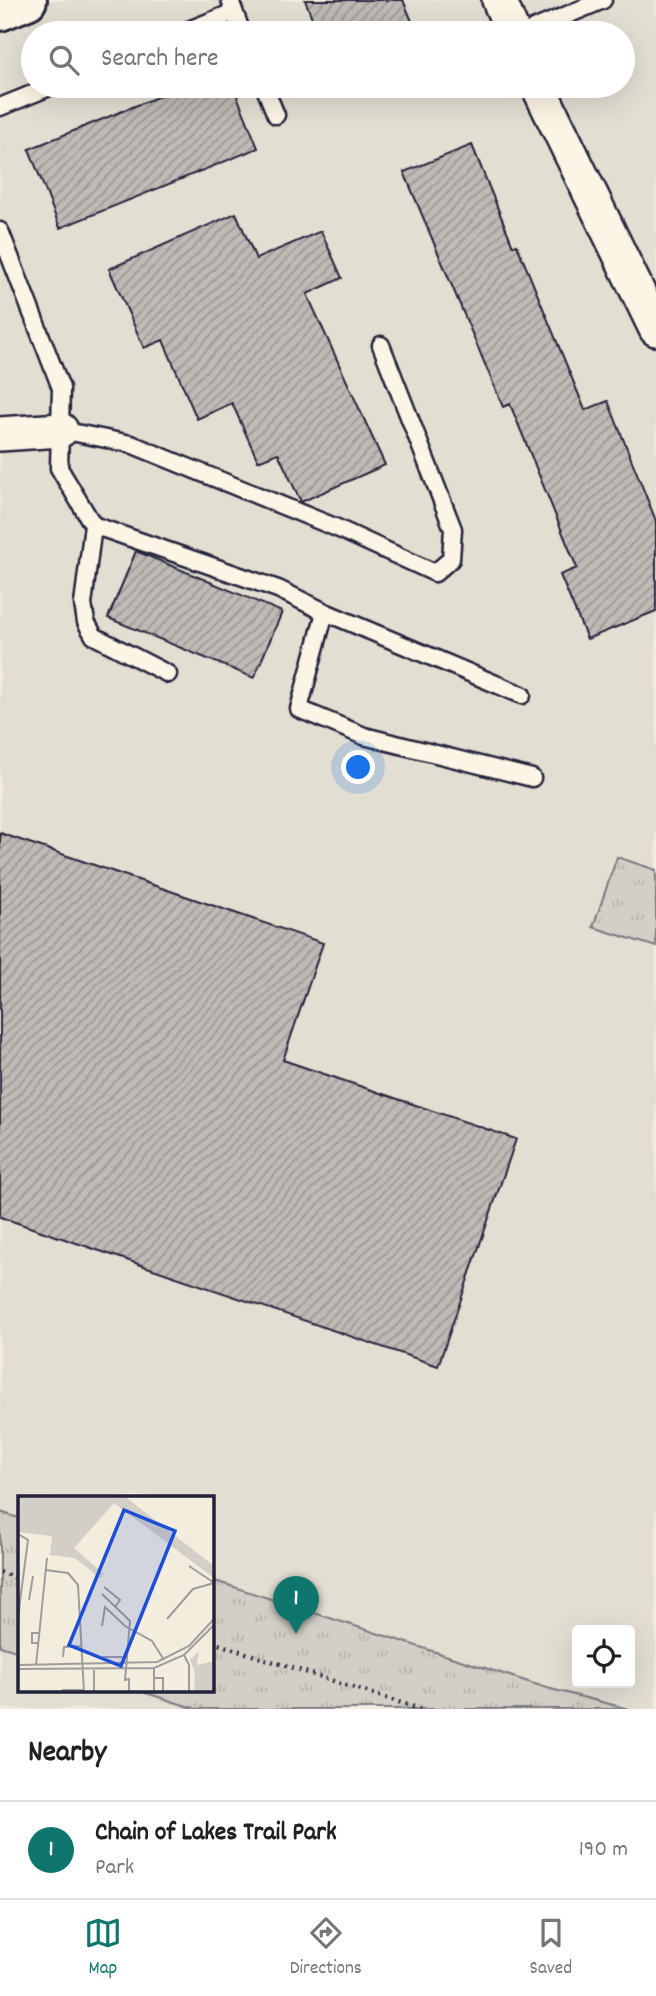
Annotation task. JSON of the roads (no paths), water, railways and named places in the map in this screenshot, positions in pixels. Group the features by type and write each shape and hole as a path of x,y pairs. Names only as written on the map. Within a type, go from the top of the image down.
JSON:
{"street":[{"path":"0,11 27,0"},
{"path":"499,0 508,21"},
{"path":"544,98 656,329"},
{"path":"0,434 61,430"}],"lane":[{"path":"553,21 603,0"},
{"path":"204,21 232,6"},
{"path":"0,107 22,98"},
{"path":"269,98 276,115"},
{"path":"0,231 61,388 59,468 93,525 83,604 86,622 94,636 168,674"},
{"path":"61,430 131,444 337,528 435,573 451,559 453,529 381,345"},
{"path":"93,525 278,589 325,612 522,695"},
{"path":"325,612 299,709 364,736 532,778"}],"place":[{"name":"Chain of Lakes Trail Park","path":"296,1634"}]}
